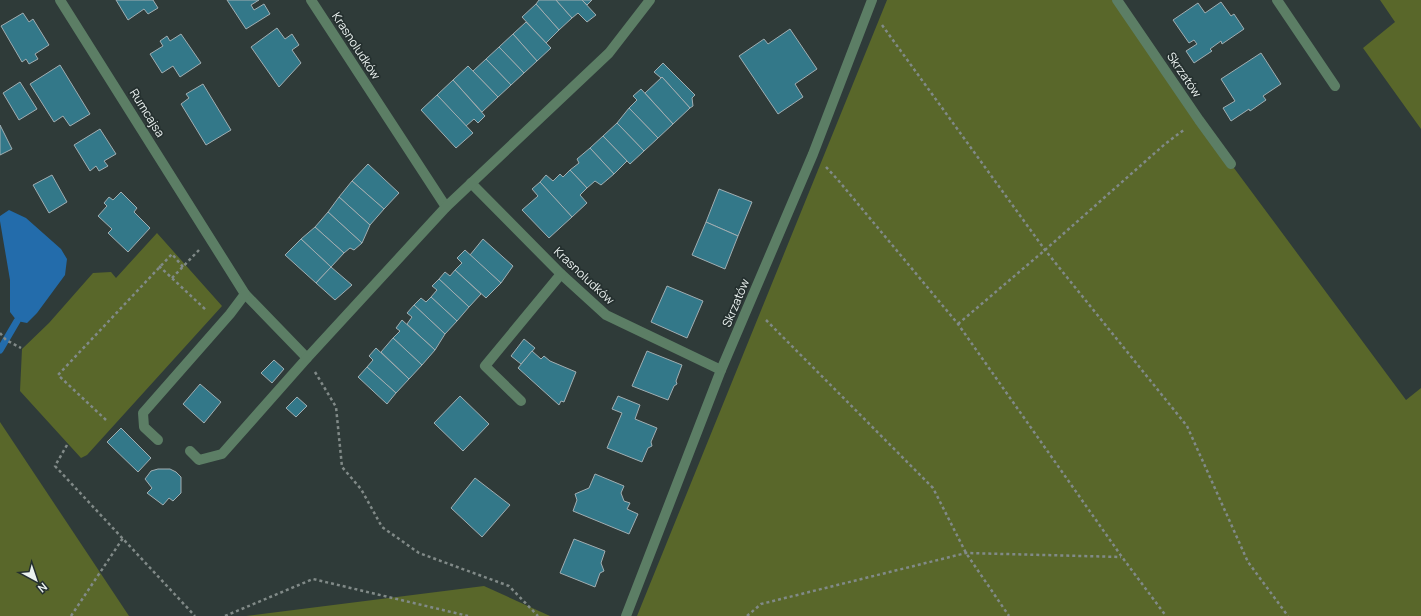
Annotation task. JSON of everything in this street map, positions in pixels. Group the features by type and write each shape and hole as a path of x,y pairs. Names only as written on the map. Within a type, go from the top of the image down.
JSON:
{"street":[{"name":"Rumcajsa","path":"60,0 245,294 307,358"},
{"name":"Krasnoludków","path":"311,0 446,206"},
{"path":"190,452 199,460 222,454 307,358 446,206 609,53 650,0"},
{"name":"Skrzatów","path":"626,616 721,370 813,154 872,0"},
{"name":"Skrzatów","path":"1117,0 1231,164"},
{"path":"1277,0 1335,86"},
{"name":"Krasnoludków","path":"471,183 562,274 606,315 721,370"},
{"path":"521,401 485,366 562,274"},
{"path":"158,440 144,427 143,413 230,314 245,294"}],"path":[{"path":"868,10 881,24 1045,250 1187,426 1248,562 1288,616"},
{"path":"958,324 1045,250 1165,144 1199,120"},
{"path":"813,154 838,180 958,324 1122,557 1166,616"},
{"path":"172,278 204,245 212,240"},
{"path":"106,420 58,375 159,266 172,254 183,267"},
{"path":"159,266 206,310"},
{"path":"766,320 933,488 966,553 1009,616"},
{"path":"0,332 6,340 21,348"},
{"path":"307,358 336,407 342,467 361,489 382,527 419,553 509,586 538,616"},
{"path":"67,445 55,466 195,616"},
{"path":"71,616 123,538"},
{"path":"747,616 760,604 966,553 1122,557"},
{"path":"225,616 313,579 468,616"}],"green space":[{"path":"887,0 1112,0 1231,164 1406,400 1421,388 1421,616 637,616"},
{"path":"1380,0 1421,0 1421,129 1363,48 1395,22"},
{"path":"157,233 222,306 87,455 81,458 20,391 22,349 49,323 93,273 111,272 116,278"},
{"path":"0,422 129,616 0,616"},
{"path":"484,586 550,616 246,616"}],"water":[{"path":"9,210 26,218 61,249 67,259 65,275 37,313 27,323 17,321 10,312 10,280 0,221 0,216"}],"building":[{"path":"116,0 153,0 158,8 148,14 144,9 128,20"},
{"path":"227,0 259,0 251,5 254,10 264,4 270,14 246,29"},
{"path":"539,0 556,0 572,18 559,30 536,4"},
{"path":"556,0 582,0 596,15 587,22 578,13 572,18"},
{"path":"582,0 592,0 587,5"},
{"path":"1221,2 1231,16 1234,14 1244,29 1222,44 1221,41 1210,49 1212,51 1194,63 1186,51 1197,44 1194,40 1189,43 1173,20 1198,3 1205,13"},
{"path":"536,4 559,30 546,43 522,17"},
{"path":"23,13 29,22 33,19 49,45 35,54 38,59 29,64 26,59 22,62 1,26"},
{"path":"526,22 551,48 537,61 513,34"},
{"path":"277,28 285,39 292,34 299,45 292,50 301,63 279,87 251,47"},
{"path":"790,29 817,69 795,84 803,97 778,114 739,56 764,39 768,44"},
{"path":"181,34 201,63 180,77 173,66 162,73 150,54 163,46 160,41 167,36 170,41"},
{"path":"513,34 537,61 524,73 499,47"},
{"path":"499,47 524,73 511,85 486,59"},
{"path":"1261,53 1281,84 1263,96 1266,100 1250,111 1249,109 1231,121 1223,108 1235,101 1221,79"},
{"path":"486,59 511,85 498,97 473,71"},
{"path":"663,63 695,95 692,98 693,106 690,108 662,77 661,78 654,72"},
{"path":"60,65 90,114 70,126 63,116 54,122 30,84"},
{"path":"468,66 498,97 482,112 453,80"},
{"path":"662,77 690,108 673,124 645,93"},
{"path":"453,80 485,116 478,123 474,119 466,126 437,95"},
{"path":"20,82 37,109 19,120 3,93"},
{"path":"203,84 231,130 206,145 181,104 189,98 186,94"},
{"path":"641,89 673,124 658,138 629,108 637,100 633,96"},
{"path":"437,95 473,133 456,148 421,110"},
{"path":"629,108 658,138 644,151 617,123"},
{"path":"617,123 644,151 630,164 603,136"},
{"path":"0,125 12,149 0,155"},
{"path":"100,129 116,154 104,161 108,166 99,171 96,166 90,171 74,145"},
{"path":"603,136 627,161 614,174 590,148"},
{"path":"590,148 614,174 601,185 595,181 587,188 570,170 579,163 577,159"},
{"path":"368,164 399,193 384,209 352,181"},
{"path":"570,170 587,188 580,195 587,203 572,217 540,182 546,175 553,181 560,174 563,177"},
{"path":"52,175 67,202 49,213 33,185"},
{"path":"352,181 384,209 370,225 339,197"},
{"path":"540,182 572,217 549,238 522,210 538,196 532,189"},
{"path":"719,189 752,202 738,236 706,222"},
{"path":"121,192 137,208 134,212 150,228 128,252 108,233 112,229 98,216 107,206 104,203 109,197 113,200"},
{"path":"339,197 370,225 362,243 328,212"},
{"path":"328,212 362,243 354,250 350,248 344,253 315,227"},
{"path":"706,222 738,236 725,269 692,255"},
{"path":"315,227 344,253 331,267 301,239"},
{"path":"301,239 331,267 316,283 285,255"},
{"path":"483,239 513,266 501,283 470,255"},
{"path":"465,250 501,283 486,298 455,270 462,263 457,258"},
{"path":"331,267 352,285 335,300 316,283"},
{"path":"455,270 481,294 469,307 439,279 445,272 450,276"},
{"path":"439,279 469,307 457,321 431,297 437,290 432,286"},
{"path":"667,286 703,301 687,338 651,322"},
{"path":"431,297 457,321 445,334 414,305 421,298 426,302"},
{"path":"414,305 445,334 435,350 407,324 412,317 407,313"},
{"path":"402,320 435,350 422,365 393,338 400,331 396,328"},
{"path":"393,338 422,365 409,379 381,352"},
{"path":"524,339 535,348 521,364 511,356"},
{"path":"376,348 409,379 396,393 367,367 373,360 369,356"},
{"path":"532,351 541,359 544,356 550,361 576,372 564,402 561,401 559,405 518,368"},
{"path":"647,351 682,365 676,381 677,384 674,386 668,400 632,386"},
{"path":"274,360 284,369 272,383 261,373"},
{"path":"367,367 396,393 387,404 358,377"},
{"path":"200,384 221,402 204,423 183,404"},
{"path":"460,396 489,424 463,451 434,423"},
{"path":"618,396 640,405 635,419 657,428 651,442 652,446 648,448 642,462 607,448 622,413 612,409"},
{"path":"297,397 307,406 296,417 286,408"},
{"path":"121,428 151,458 138,472 107,442"},
{"path":"158,469 170,469 181,477 181,493 173,501 169,498 163,505 147,493 152,488 145,479 151,471"},
{"path":"595,474 624,486 621,493 624,501 630,503 627,509 638,514 629,534 573,511 577,500 575,494 589,488"},
{"path":"475,478 510,505 482,537 451,508"},
{"path":"574,539 605,551 601,563 604,571 600,573 595,587 560,573"}],"waterway":[{"path":"0,350 17,321"}]}
